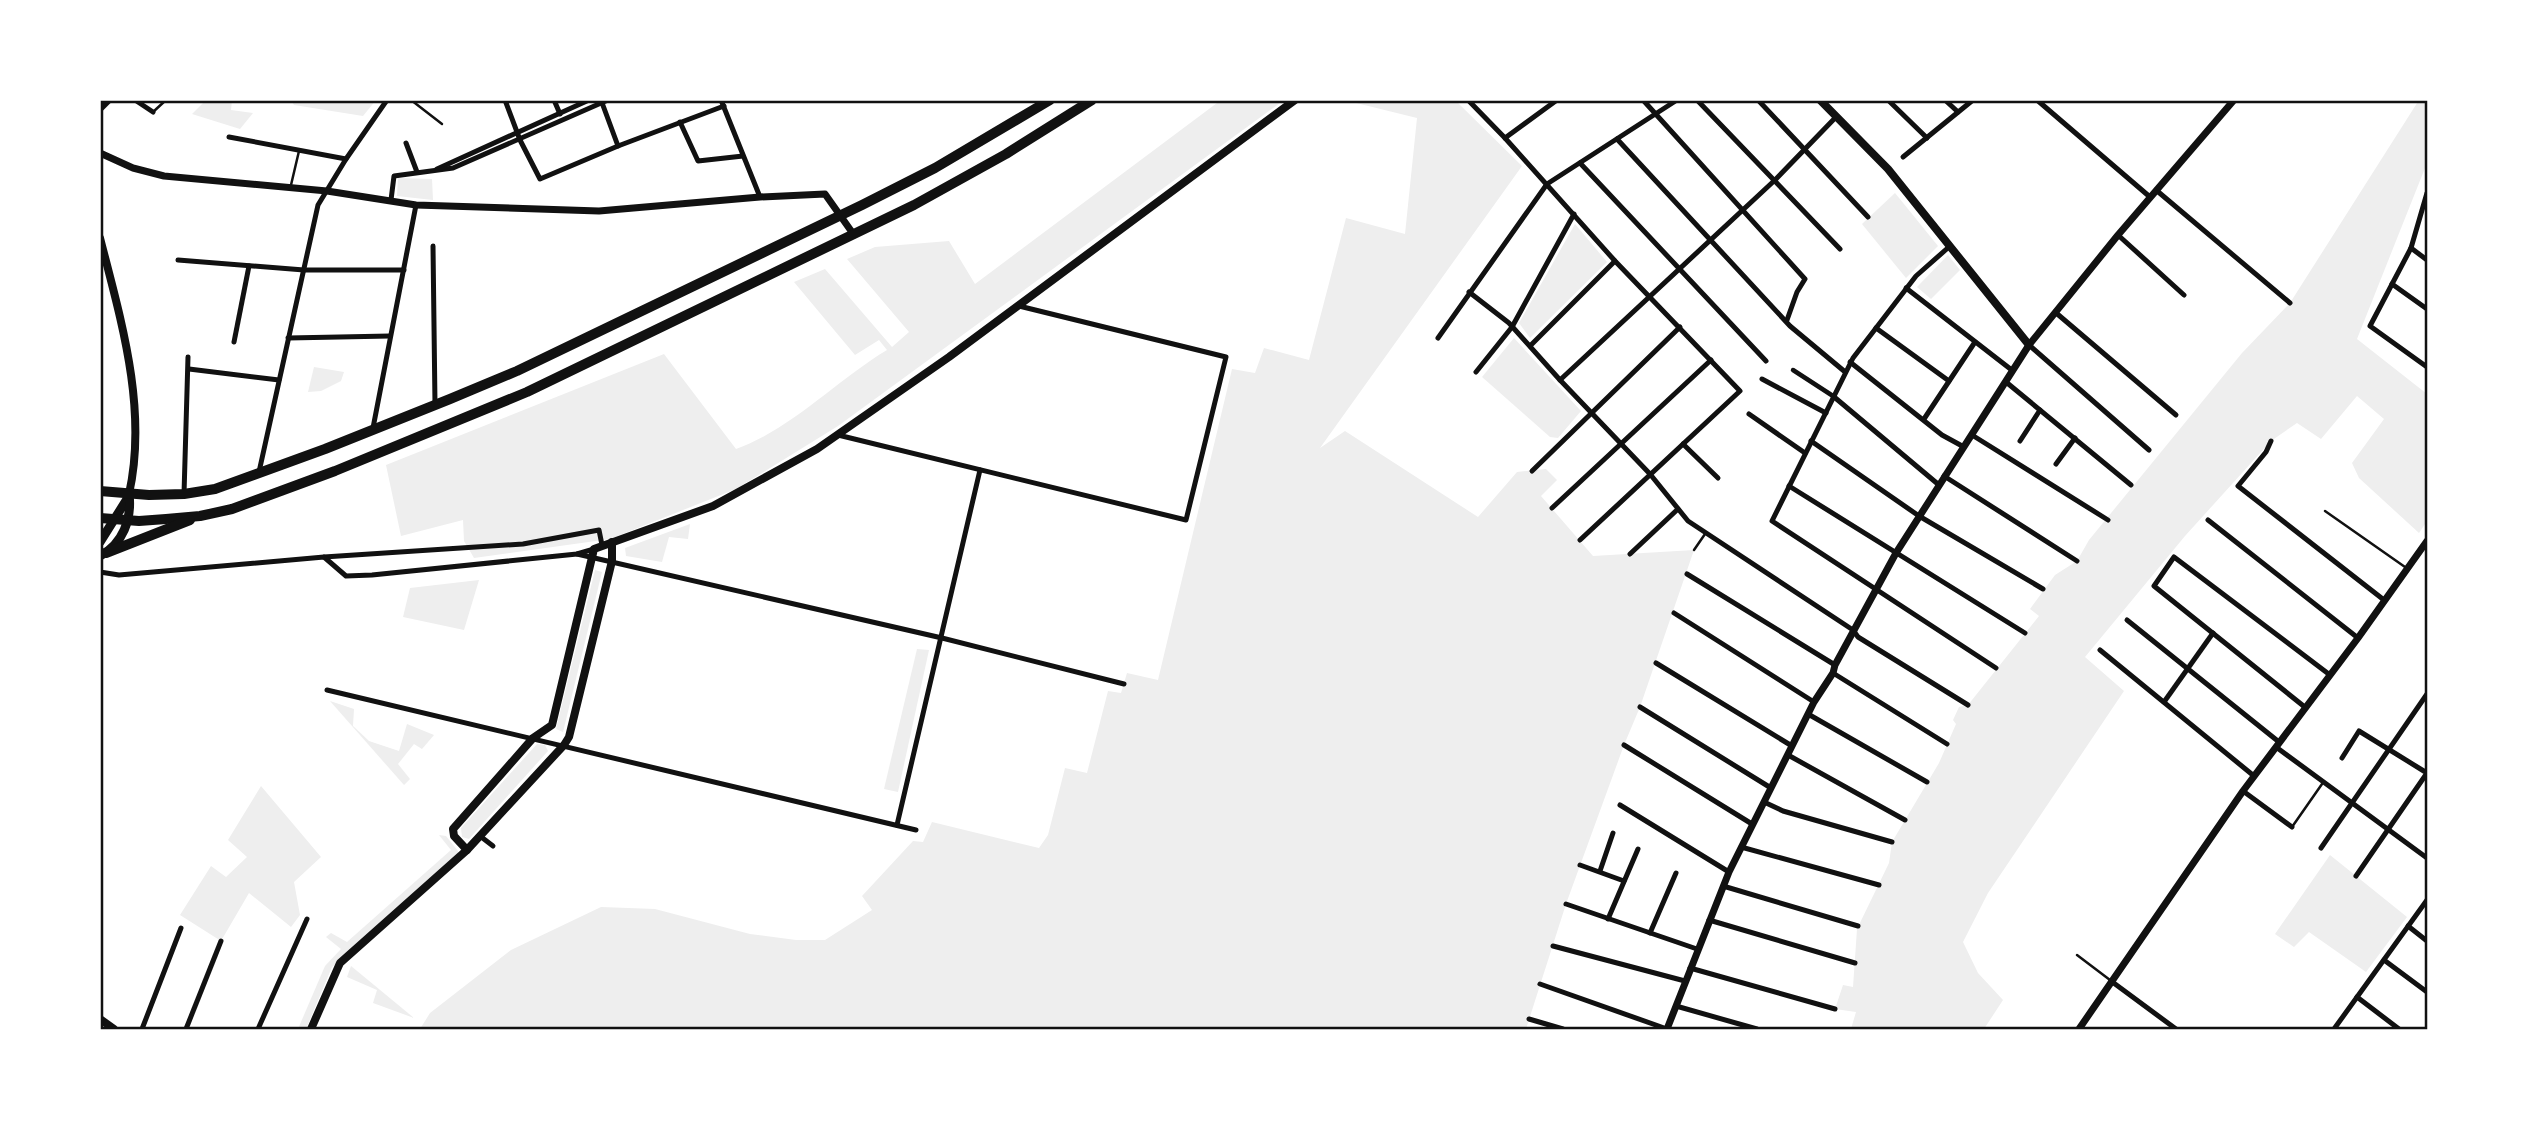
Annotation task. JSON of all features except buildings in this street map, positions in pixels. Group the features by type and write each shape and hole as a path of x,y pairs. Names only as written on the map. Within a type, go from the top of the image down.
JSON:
{"highway":[{"path":"100,491 184,494 215,489 435,405 517,371 841,215 935,168 1050,100"},
{"path":"103,555 200,516 239,506 335,471 527,392 854,235 945,188 1092,100"},
{"path":"100,518 128,520 200,516"}],"main road":[{"path":"100,108 108,100"},
{"path":"467,850 454,836 453,829 533,738 552,725 596,550 713,506 788,467 838,435 1018,306 1295,100"},
{"path":"1820,100 1888,169 2029,345"},
{"path":"100,238 121,321 134,400 136,438 128,520 122,535 103,555"},
{"path":"100,542 116,520 129,494"},
{"path":"311,1029 340,963 467,850 569,737 612,561 612,542"},
{"path":"100,1019 114,1029"}],"street":[{"path":"135,100 153,112"},
{"path":"259,473 318,205 387,100"},
{"path":"505,100 520,140 540,179 722,103 760,197"},
{"path":"554,100 562,120"},
{"path":"431,172 589,100"},
{"path":"1468,100 1506,138 1615,261 1740,391 1580,540"},
{"path":"1506,138 1557,100"},
{"path":"1643,100 1805,279 1787,320"},
{"path":"1438,338 1547,184 1676,100"},
{"path":"1697,100 1840,249"},
{"path":"1758,100 1868,217"},
{"path":"1888,100 1927,138"},
{"path":"1945,100 1958,113"},
{"path":"1903,157 1973,100"},
{"path":"2037,100 2290,303"},
{"path":"1540,984 1667,1029 1723,886 1752,824 1814,702 1896,553 2029,345 2118,235 2234,100"},
{"path":"391,200 394,176 453,168 604,101 618,146"},
{"path":"1560,380 1774,180 1836,117"},
{"path":"680,122 698,161 743,156"},
{"path":"229,137 346,159"},
{"path":"1617,139 1790,326 1844,371"},
{"path":"407,143 416,172"},
{"path":"100,153 133,168 164,176 327,191 416,205 599,211 825,194 854,235"},
{"path":"1580,163 1766,361"},
{"path":"2427,193 2426,205 2411,248 2370,326 2427,367"},
{"path":"372,430 416,205"},
{"path":"1476,372 1512,327 1574,214"},
{"path":"2118,235 2184,295"},
{"path":"433,246 435,405"},
{"path":"1950,246 1916,276 1844,371 1772,521 1996,668"},
{"path":"2411,248 2427,260"},
{"path":"178,260 304,270 404,270"},
{"path":"1530,346 1615,261"},
{"path":"234,342 249,266"},
{"path":"2392,284 2427,309"},
{"path":"1906,288 2013,371"},
{"path":"1469,292 1512,327 1650,474 1688,521 1853,630 1858,637 1968,705"},
{"path":"838,435 1186,520 1226,357 1018,306"},
{"path":"2055,312 2176,415"},
{"path":"1532,471 1680,327"},
{"path":"1876,328 1949,382"},
{"path":"288,338 390,336"},
{"path":"1924,419 1975,342"},
{"path":"2029,345 2149,450"},
{"path":"184,494 188,357"},
{"path":"1552,508 1711,360"},
{"path":"1850,362 1942,435 1964,447"},
{"path":"189,369 279,380"},
{"path":"1793,370 1833,396 1939,485"},
{"path":"1762,379 1826,413"},
{"path":"2006,382 2131,485"},
{"path":"2020,441 2040,410"},
{"path":"1749,414 1805,453"},
{"path":"1972,435 2108,520"},
{"path":"2056,464 2074,438"},
{"path":"1811,440 1919,516 2043,589"},
{"path":"2271,441 2266,452 2238,486 2384,600"},
{"path":"1683,444 1718,478"},
{"path":"897,825 980,470"},
{"path":"1944,477 2077,561"},
{"path":"1788,486 2025,633"},
{"path":"1630,554 1678,509"},
{"path":"2208,520 2358,638"},
{"path":"100,572 119,575 324,557 523,544 599,530 596,550"},
{"path":"2079,1029 2110,980 2243,791 2427,541"},
{"path":"324,557 345,576 426,570 596,550 612,561 942,638 1124,684"},
{"path":"2306,708 2154,586 2174,557 2330,675"},
{"path":"1687,574 1947,744"},
{"path":"1674,613 1814,702"},
{"path":"2127,620 2323,781 2427,858"},
{"path":"2164,702 2213,633"},
{"path":"2100,650 2255,776"},
{"path":"1656,663 1792,746"},
{"path":"327,690 916,830"},
{"path":"2321,848 2427,694"},
{"path":"1640,707 1771,788"},
{"path":"1808,715 1927,782"},
{"path":"2342,758 2359,731 2427,773 2356,876"},
{"path":"1624,745 1752,824"},
{"path":"1788,755 1905,821"},
{"path":"2243,791 2292,827"},
{"path":"1764,802 1783,811 1892,842"},
{"path":"1620,805 1729,872"},
{"path":"1600,871 1613,833"},
{"path":"480,836 493,846"},
{"path":"1741,847 1879,885"},
{"path":"1608,919 1638,849"},
{"path":"1580,865 1624,881"},
{"path":"1650,933 1676,873"},
{"path":"1723,886 1858,926"},
{"path":"2334,1029 2427,900"},
{"path":"1566,904 1697,949"},
{"path":"258,1029 307,919"},
{"path":"1709,920 1855,963"},
{"path":"2408,926 2427,941"},
{"path":"142,1029 181,928"},
{"path":"186,1029 221,941"},
{"path":"1553,946 1685,981"},
{"path":"2384,960 2427,992"},
{"path":"1690,968 1835,1009"},
{"path":"2110,980 2176,1029"},
{"path":"2357,997 2399,1029"},
{"path":"1676,1006 1757,1029"},
{"path":"1529,1019 1563,1029"}],"lane":[{"path":"153,112 166,100"},
{"path":"411,100 442,124"},
{"path":"290,188 299,150"},
{"path":"2325,511 2407,569"},
{"path":"1694,550 1705,534"},
{"path":"2292,827 2323,781"},
{"path":"2077,955 2110,980"}],"shaded area":[{"path":"206,100 232,100 231,110 253,113 240,129 192,114"},
{"path":"291,100 376,100 363,116 294,105"},
{"path":"1221,100 1284,100 838,426 736,489 610,539 474,558 464,541 463,520 401,536 386,465 664,354 736,449 756,441 887,350 879,340 855,355 794,282 825,269 892,347 909,332 847,259 875,247 949,241 975,284"},
{"path":"1344,100 1455,100 1522,166 1320,448 1345,431 1478,517 1517,472 1546,469 1557,480 1541,496 1593,556 1694,550 1640,707 1566,904 1526,1029 420,1029 430,1013 511,950 601,907 655,909 750,934 796,940 825,940 872,910 862,896 913,841 923,842 932,822 1039,848 1048,835 1065,768 1087,773 1108,691 1121,693 1127,673 1158,680 1232,369 1255,373 1264,348 1309,360 1346,218 1405,234 1417,118"},
{"path":"2419,100 2427,100 2427,163 2357,339 2427,394 2427,521 2419,533 2359,478 2352,463 2384,419 2357,396 2321,439 2297,423 2271,441 2185,536 2085,657 2124,691 1988,893 1963,942 1978,973 2003,1000 1984,1029 1851,1029 1856,1012 1835,1009 1843,985 1853,987 1857,929 1889,863 1892,842 1939,763 1956,724 1953,720 1959,707 1968,705 2039,616 2030,609 2055,575 2077,561 2089,540 2242,353 2290,303"},
{"path":"398,178 432,179 433,200 397,196"},
{"path":"1895,193 1938,246 1906,278 1862,224"},
{"path":"1575,224 1607,262 1530,338 1519,323"},
{"path":"1948,255 1960,270 1931,299 1917,287"},
{"path":"1514,338 1581,411 1558,438 1550,437 1482,377"},
{"path":"314,367 344,372 341,381 321,391 308,392"},
{"path":"690,524 688,539 669,537 662,562 626,556 625,548"},
{"path":"595,570 602,572 563,732 556,729"},
{"path":"479,580 464,630 403,617 410,588"},
{"path":"917,649 929,650 898,792 884,789"},
{"path":"330,701 354,709 353,726 369,741 399,751 407,724 434,735 422,749 414,744 398,764 410,779 404,785"},
{"path":"537,744 545,745 548,751 469,839 462,837 461,828"},
{"path":"261,786 321,857 294,882 300,915 291,927 249,893 221,941 180,915 211,866 226,877 247,857 228,840"},
{"path":"439,835 446,836 458,854 332,967 306,1029 298,1029 325,966 341,949 326,937 331,933 347,942 451,850"},
{"path":"2330,855 2407,917 2366,972 2309,932 2294,947 2275,934"},
{"path":"351,966 414,1018 373,1003 377,990 347,977"}]}
